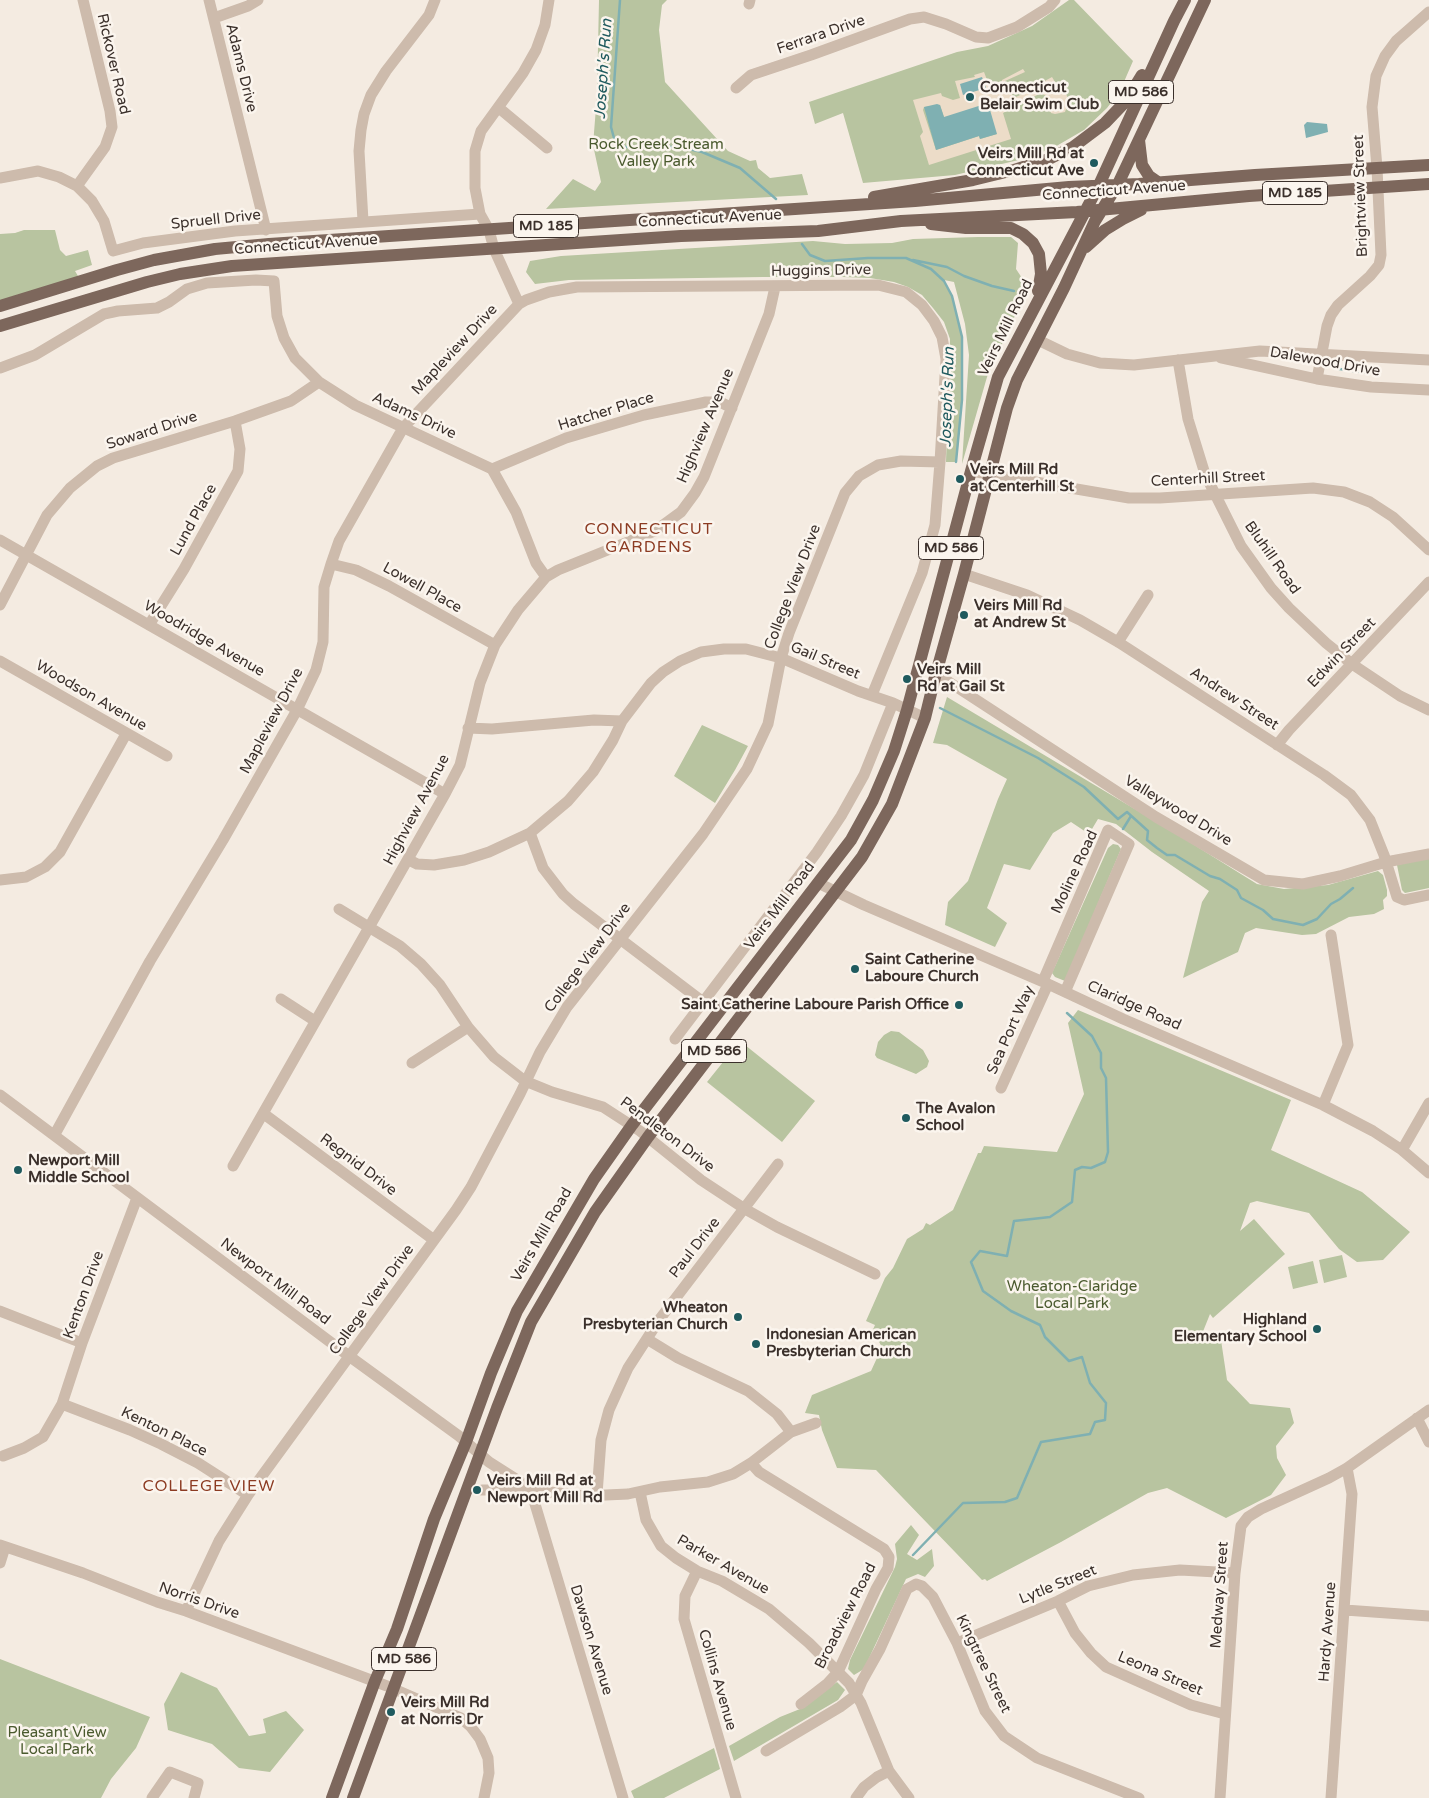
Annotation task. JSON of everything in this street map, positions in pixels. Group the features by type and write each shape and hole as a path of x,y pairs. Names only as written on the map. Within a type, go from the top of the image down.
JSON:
{"main road":[{"name":"Veirs Mill Road","path":"353,1798 385,1685 397,1629 434,1519 466,1442 516,1311 594,1179 632,1125 851,840 873,800 894,750 907,710 998,377 1099,185 1185,0"},
{"name":"Veirs Mill Road","path":"332,1798 385,1685 532,1322 595,1212 648,1137 862,857 880,828 926,718 935,677 991,474 1007,408 1017,380 1082,251 1095,221 1118,184 1205,0"},
{"path":"796,209 981,178 1049,159 1073,147 1105,123 1126,100 1174,21"},
{"path":"1139,138 1142,165 1149,176 1159,183"},
{"name":"Connecticut Avenue","path":"0,306 154,260 269,244 915,201 1255,174 1429,165"},
{"name":"Connecticut Avenue","path":"0,326 147,282 180,274 232,266 682,236 818,231 901,221 1084,211 1249,196 1429,184"},
{"path":"1082,251 1105,230 1123,219 1140,210 1161,205"},
{"path":"901,221 966,228 1011,228 1023,234 1033,243 1041,262 1041,274 1034,308"}],"street":[{"name":"Rickover Road","path":"77,186 105,147 112,127 110,111 83,0"},
{"name":"Adams Drive","path":"209,0 266,230"},
{"path":"214,18 248,6 258,0"},
{"path":"363,221 359,151 360,130 364,114 371,95 386,71 429,15 435,0"},
{"path":"519,304 494,249 489,230 480,214 476,188 475,151 482,131 524,73 536,50 545,26 549,0"},
{"name":"Ferrara Drive","path":"736,88 751,74 811,55 910,19 924,17 976,37 988,38 1017,27 1049,7 1055,0"},
{"name":"Brightview Street","path":"1317,379 1327,326 1331,315 1338,305 1370,276 1379,265 1381,255 1372,107 1376,76 1385,56 1396,41 1429,12"},
{"path":"499,108 547,148"},
{"name":"Spruell Drive","path":"0,178 38,171 59,177 77,186 92,200 104,220 113,251 149,242 235,231 480,214"},
{"name":"Adams Drive","path":"0,368 35,355 104,314 157,308 186,290 207,284 256,280 274,281 277,316 284,338 295,358 319,382 355,405 492,469"},
{"name":"Huggins Drive","path":"519,304 549,292 577,287 878,285 906,292 922,305 934,321 942,337 946,359 935,525 922,573 872,695"},
{"name":"Highview Avenue","path":"233,1166 409,860 460,765 480,682 495,645 518,610 546,577 558,570 655,531 681,512 704,478 769,314 776,287"},
{"name":"Mapleview Drive","path":"54,1134 150,962 223,840 297,710 316,670 323,642 324,587 339,541 403,428 519,304"},
{"name":"Dalewood Drive","path":"1038,340 1067,354 1100,363 1134,365 1260,351 1429,360"},
{"name":"Dalewood Drive","path":"1216,357 1317,379 1371,387 1429,390"},
{"name":"Bluhill Road","path":"1178,360 1188,419 1205,474 1241,546 1271,588 1326,643 1352,664 1400,696 1429,710"},
{"name":"Soward Drive","path":"0,605 47,515 70,488 97,466 126,453 235,421 291,400 319,382"},
{"name":"Hatcher Place","path":"492,469 566,438 644,415 706,402 720,402 732,408"},
{"name":"Lund Place","path":"150,625 184,569 238,471 240,449 235,421"},
{"name":"College View Drive","path":"186,1611 219,1541 248,1495 471,1187 540,1052 566,1007 703,834 747,769 768,724 781,658 789,634 842,502 850,488 865,472 878,465 901,461 940,462"},
{"path":"492,469 516,512 536,563 546,577"},
{"name":"Centerhill Street","path":"971,471 1129,498 1160,498 1313,488 1344,492 1370,502 1393,517 1429,550"},
{"name":"Woodridge Avenue","path":"0,540 445,794"},
{"name":"Lowell Place","path":"331,564 356,570 381,582 495,645"},
{"name":"Andrew Street","path":"964,574 1027,595 1080,620 1118,642 1324,774 1351,795 1370,820 1397,898 1404,900 1429,895"},
{"name":"Edwin Street","path":"1277,745 1429,582"},
{"path":"1118,642 1148,595"},
{"name":"Gail Street","path":"409,860 417,864 434,865 464,860 489,852 530,833 568,801 593,772 614,740 622,721 651,683 663,672 680,661 701,652 746,649 781,658 832,681 893,703 926,718"},
{"name":"Woodson Avenue","path":"0,661 167,756"},
{"name":"Valleywood Drive","path":"935,677 949,682 1156,817 1264,880 1303,884 1388,868 1429,854"},
{"name":"Veirs Mill Road","path":"675,1039 817,852 842,816 864,775 893,703"},
{"path":"468,728 492,729 594,720 622,721"},
{"path":"0,880 26,877 45,867 60,852 126,734"},
{"name":"Moline Road","path":"1045,983 1108,830 1129,844 1065,992"},
{"path":"530,833 543,868 563,894 703,1002"},
{"name":"Claridge Road","path":"818,883 1323,1105 1373,1131 1402,1150 1429,1173"},
{"path":"339,909 369,927"},
{"name":"Pendleton Drive","path":"369,927 400,946 421,964 440,985 468,1027 494,1057 526,1081 552,1092 604,1107 648,1137 701,1180 745,1209 777,1227 875,1274"},
{"path":"1323,1105 1348,1045 1331,934"},
{"name":"Sea Port Way","path":"1001,1088 1045,983"},
{"path":"281,999 315,1021"},
{"path":"412,1063 468,1027"},
{"name":"Newport Mill Road","path":"0,1095 480,1454 533,1490"},
{"path":"1402,1150 1429,1103"},
{"name":"Regnid Drive","path":"264,1114 434,1240"},
{"name":"Paul Drive","path":"597,1494 601,1440 609,1410 628,1368 704,1261 778,1164"},
{"name":"Kenton Drive","path":"4,1456 24,1448 42,1437 62,1404 82,1343 136,1198"},
{"path":"0,1311 82,1343"},
{"path":"647,1339 678,1358 748,1391 778,1414 791,1432"},
{"name":"Kenton Place","path":"62,1404 161,1444 198,1463 248,1495"},
{"name":"Medway Street","path":"1220,1798 1235,1573 1241,1526 1248,1517 1260,1509 1347,1468 1429,1410"},
{"path":"1418,1418 1429,1442"},
{"name":"Newport Mill Road","path":"482,1490 533,1490 584,1496 640,1492 660,1487 708,1482 733,1474 751,1463 791,1432 816,1423"},
{"name":"Broadview Road","path":"751,1463 759,1472 884,1549 889,1557 888,1568 838,1672 828,1683 801,1704"},
{"name":"Hardy Avenue","path":"1331,1798 1352,1494 1347,1468"},
{"name":"Dawson Avenue","path":"533,1490 535,1504 623,1798"},
{"name":"Parker Avenue","path":"640,1492 646,1520 662,1546 676,1558 697,1571 722,1581 769,1609 809,1643 849,1683 861,1703 889,1771 908,1798"},
{"path":"0,1563 3,1546"},
{"name":"Norris Drive","path":"3,1546 83,1573 385,1685 461,1718 480,1739 488,1758 489,1773 484,1798"},
{"name":"Lytle Street","path":"957,1643 1058,1601 1088,1586 1133,1575 1180,1570 1235,1573"},
{"name":"Collins Avenue","path":"697,1571 685,1596 684,1618 736,1798"},
{"name":"Kingtree Street","path":"856,1695 907,1589 916,1584 922,1586 933,1597 957,1643 985,1711 1004,1736 1037,1758 1139,1798"},
{"name":"Leona Street","path":"1058,1601 1074,1633 1106,1667 1191,1705 1225,1714"},
{"path":"1345,1610 1429,1616"},
{"path":"766,1751 840,1708 856,1695"},
{"path":"856,1798 864,1786 877,1776 889,1771"},
{"path":"152,1798 170,1772 198,1783 194,1798"}],"green space":[{"name":"Rock Creek Stream Valley Park","path":"599,0 667,0 662,5 659,30 665,82 728,151 750,161 756,160 758,168 770,178 802,174 808,195 546,209 573,179 595,191 601,182 593,145 597,95"},
{"name":"Connecticut Belair Swim Club","path":"1069,0 1074,0 1133,61 1120,91 1107,108 1084,130 1053,148 1023,159 955,175 863,183 843,113 815,124 809,102 957,52 988,46 1032,26"},
{"path":"24,230 55,230 60,250 66,256 88,250 92,265 75,271 81,281 0,306 0,234"},
{"path":"1011,237 1018,243 1016,269 1022,278 1030,283 987,377 962,464 969,355 965,324 954,282 944,280 952,296 962,337 962,400 956,462 946,462 950,339 944,322 933,308 922,295 908,287 894,282 870,278 843,277 569,280 535,284 526,272 530,261 561,256 813,241 845,244 892,243 913,239"},
{"path":"947,697 1257,884 1284,889 1328,885 1378,871 1383,875 1387,890 1387,896 1383,900 1384,909 1374,914 1349,917 1316,934 1302,935 1256,928 1245,933 1238,952 1183,978 1202,902 1209,891 1152,852 1116,824 1098,819 1089,834 1071,822 1053,833 1030,870 1004,864 987,908 1007,923 995,947 945,925 948,902 968,881 1007,779 947,745 933,743"},
{"path":"702,725 748,746 715,803 674,776"},
{"path":"1113,844 1118,845 1121,849 1065,981 1055,977 1052,973 1108,848"},
{"path":"1429,858 1429,888 1405,893 1402,890 1397,865"},
{"name":"Wheaton-Claridge Local Park","path":"1078,1010 1291,1100 1271,1150 1362,1192 1410,1232 1383,1260 1357,1262 1339,1249 1309,1213 1257,1201 1250,1203 1240,1231 1254,1219 1285,1254 1213,1318 1210,1314 1200,1339 1218,1332 1227,1380 1250,1404 1290,1408 1294,1423 1276,1446 1277,1458 1286,1475 1271,1495 1226,1518 1167,1488 1148,1493 987,1581 985,1579 982,1580 876,1470 837,1468 822,1430 819,1415 805,1413 812,1395 871,1371 882,1347 875,1335 871,1334 875,1325 866,1321 885,1278 893,1268 907,1239 923,1229 926,1223 930,1225 953,1210 978,1153 981,1153 984,1146 1057,1152 1084,1094 1068,1023"},
{"path":"891,1031 899,1032 923,1050 929,1061 927,1067 916,1074 877,1058 875,1055 878,1042"},
{"path":"740,1041 815,1101 782,1142 707,1082"},
{"path":"1342,1255 1347,1277 1324,1283 1319,1260"},
{"path":"1313,1261 1318,1283 1293,1289 1288,1267"},
{"path":"911,1525 919,1535 907,1554 917,1560 932,1549 934,1566 925,1577 918,1574 906,1579 864,1669 854,1675 848,1669 850,1660 895,1567 897,1559 895,1544"},
{"name":"Pleasant View Local Park","path":"0,1659 150,1717 136,1748 111,1779 101,1798 0,1798"},
{"path":"181,1672 217,1688 249,1736 266,1733 263,1719 286,1711 304,1730 270,1772 239,1768 212,1744 168,1730 164,1704"},
{"path":"837,1682 845,1690 838,1700 734,1761 729,1746 780,1717 800,1709"},
{"path":"714,1748 720,1769 664,1798 634,1798 631,1791"}],"shaded area":[{"path":"1023,69 1025,72 1005,81 1014,98 1043,84 1043,82 1052,77 1060,90 1065,88 1069,100 1065,112 1051,113 1046,96 1041,93 1003,113 1011,139 929,165 920,136 923,132 913,100 941,93 942,96 953,100 960,98 955,81 975,77 974,75 984,72 992,93 1000,89 1002,80","holes":["940,105 944,117 997,134 980,139 979,136 936,150 923,110 924,107"]}],"water":[{"path":"982,77 986,88 963,95 960,84"},
{"path":"988,103 997,134 980,139 979,136 936,150 924,107 940,105 944,117"},
{"path":"1307,122 1327,124 1328,132 1306,138 1304,125"}],"waterway":[{"name":"Joseph's Run","path":"620,0 611,127 614,138 623,147 680,147 702,152 740,168 776,199"},
{"name":"Joseph's Run","path":"802,244 810,255 825,261 906,258 931,269 944,281 952,296 962,337 962,400 956,462"},
{"path":"913,260 947,267 964,276 992,286 1014,291"},
{"path":"1333,368 1367,373"},
{"path":"940,708 1038,758 1084,787 1118,819 1127,812 1148,831 1147,840 1157,848 1167,855 1175,855 1210,876 1220,879 1237,890 1241,898 1263,910 1273,919 1303,925 1317,919 1331,904 1353,888"},
{"path":"1123,829 1131,816"},
{"path":"913,1555 963,1503 1005,1502 1017,1498 1041,1442 1090,1434 1095,1422 1105,1420 1106,1403 1090,1383 1082,1357 1069,1361 1045,1337 1040,1325 1011,1311 983,1291 971,1262 980,1251 1007,1256 1014,1221 1050,1217 1072,1202 1075,1170 1082,1167 1091,1168 1105,1162 1108,1152 1106,1078 1101,1068 1101,1053 1092,1036 1067,1013"}],"place":[{"name":"Connecticut Belair Swim Club","path":"970,97"},
{"name":"Veirs Mill Rd at Connecticut Ave","path":"1094,163"},
{"name":"Veirs Mill Rd at Centerhill St","path":"960,479"},
{"name":"Veirs Mill Rd at Andrew St","path":"964,615"},
{"name":"Veirs Mill Rd at Gail St","path":"907,679"},
{"name":"Saint Catherine Laboure Church","path":"855,969"},
{"name":"Saint Catherine Laboure Parish Office","path":"959,1005"},
{"name":"The Avalon School","path":"906,1118"},
{"name":"Newport Mill Middle School","path":"18,1170"},
{"name":"Wheaton Presbyterian Church","path":"738,1317"},
{"name":"Highland Elementary School","path":"1317,1329"},
{"name":"Indonesian American Presbyterian Church","path":"756,1344"},
{"name":"Veirs Mill Rd at Newport Mill Rd","path":"477,1490"},
{"name":"Veirs Mill Rd at Norris Dr","path":"391,1712"}],"district":[{"name":"CONNECTICUT GARDENS","path":"649,539"},
{"name":"COLLEGE VIEW","path":"209,1487"}]}
